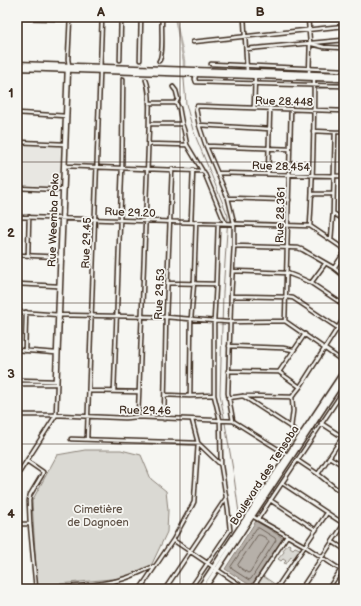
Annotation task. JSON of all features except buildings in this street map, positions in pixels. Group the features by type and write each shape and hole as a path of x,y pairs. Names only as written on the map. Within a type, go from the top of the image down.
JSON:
{"main road":[{"path":"17,64 68,68"},
{"path":"17,68 100,68 344,79"},
{"path":"190,72 196,74 344,75"},
{"name":"Boulevard des Tensoba","path":"204,589 215,569 344,371"},
{"name":"Boulevard des Tensoba","path":"199,589 215,569 289,456 344,377"}],"street":[{"name":"Rue 29.45","path":"87,439 102,17"},
{"path":"120,60 121,17"},
{"path":"140,60 141,17"},
{"path":"159,61 161,53 162,20 160,17"},
{"path":"244,17 247,74"},
{"path":"308,17 310,43 309,74 314,78 313,175 310,226"},
{"path":"17,18 70,18"},
{"name":"Rue Weemba Poko","path":"56,415 58,314 70,18"},
{"path":"193,42 344,26"},
{"path":"246,49 344,40"},
{"path":"310,43 324,47 344,48"},
{"path":"211,64 309,67 344,70"},
{"path":"196,74 196,82 344,86"},
{"path":"254,76 254,108"},
{"path":"114,391 122,168 123,79"},
{"path":"138,417 149,144 149,103 146,80"},
{"path":"173,87 176,91 178,99 176,103 179,108 187,145 204,172 225,223 310,226 344,249"},
{"path":"149,103 176,103"},
{"name":"Rue 28.448","path":"199,126 196,109 197,106 344,111"},
{"path":"268,174 270,148 270,108"},
{"name":"Rue 28.361","path":"285,321 291,109"},
{"path":"17,114 66,115"},
{"path":"149,124 182,124"},
{"path":"270,129 199,126 228,198 234,223 233,271 228,322 228,398 233,421 289,456"},
{"path":"313,131 344,132"},
{"path":"331,240 335,132"},
{"path":"17,142 65,144"},
{"name":"Rue Weemba Poko","path":"63,190 65,144"},
{"path":"149,144 187,145"},
{"path":"206,146 290,149"},
{"path":"65,166 202,171"},
{"name":"Rue 29.53","path":"164,419 166,317 172,169"},
{"path":"191,222 193,170"},
{"name":"Rue 28.454","path":"217,173 344,176"},
{"path":"17,188 63,190"},
{"path":"312,194 333,194"},
{"path":"228,198 289,200"},
{"path":"333,213 344,220"},
{"name":"Rue 29.20","path":"17,217 225,223"},
{"path":"28,256 29,217"},
{"path":"190,396 191,319 196,222"},
{"path":"190,589 230,530 227,498 221,466 220,420 214,395 218,223"},
{"path":"234,246 298,248 334,268 344,276"},
{"path":"334,268 344,252"},
{"path":"17,255 61,257"},
{"path":"311,284 325,264"},
{"path":"233,271 287,273 311,284 344,305"},
{"path":"168,283 216,284"},
{"path":"17,284 60,286"},
{"path":"231,296 293,298 338,328"},
{"path":"17,312 166,317 228,322 285,321 344,362"},
{"path":"25,351 26,312"},
{"path":"291,427 293,415 292,397 344,318"},
{"path":"279,372 305,334"},
{"path":"229,346 283,348 293,350"},
{"path":"17,350 57,353"},
{"path":"228,371 279,372 300,386"},
{"path":"17,380 56,382"},
{"path":"17,384 56,382"},
{"path":"89,390 139,392"},
{"path":"258,519 344,390"},
{"path":"165,395 214,395"},
{"path":"228,398 243,396 292,397"},
{"path":"243,396 295,430 282,452"},
{"name":"Rue 29.46","path":"17,415 125,418 138,417 233,421"},
{"path":"17,476 56,415"},
{"path":"140,589 173,540 194,502 198,443 192,420"},
{"path":"318,474 344,437 321,423"},
{"path":"71,439 198,443 221,466"},
{"path":"329,457 344,466"},
{"path":"297,460 344,493"},
{"path":"28,461 42,470 42,475 30,497 30,524 36,589"},
{"path":"282,484 344,524 301,589"},
{"path":"166,589 190,551 227,498"},
{"path":"270,500 316,530"},
{"path":"276,589 327,513"},
{"path":"251,516 305,546 341,570"},
{"path":"17,524 30,524"},
{"path":"252,589 287,536"},
{"path":"173,540 246,589"},
{"path":"333,542 344,549"},
{"path":"328,589 344,565"},
{"path":"33,589 110,582 126,578 155,566"},
{"path":"110,582 121,589"}],"shaded area":[{"path":"340,135 344,135 344,174 336,171 338,137"},
{"path":"17,145 63,145 62,188 17,186"}],"green space":[{"name":"Cimetière de Dagnoen","path":"85,450 121,450 141,455 151,479 166,491 168,510 167,532 151,566 122,578 37,586 32,501 57,455"},
{"path":"288,544 291,545 290,547 293,549 295,547 300,549 294,558 291,557 286,564 284,563 286,561 283,559 281,561 278,559"},
{"path":"263,576 276,585 274,587 271,585 269,589 254,589"}],"water":[{"path":"256,521 283,538 251,586 225,569"}],"waterway":[{"path":"175,17 184,61 184,79"},
{"path":"17,71 67,72"},
{"path":"70,72 311,81"},
{"path":"184,79 186,104 193,130 228,216 223,293 220,394 240,520"},
{"path":"316,81 344,82"}]}
